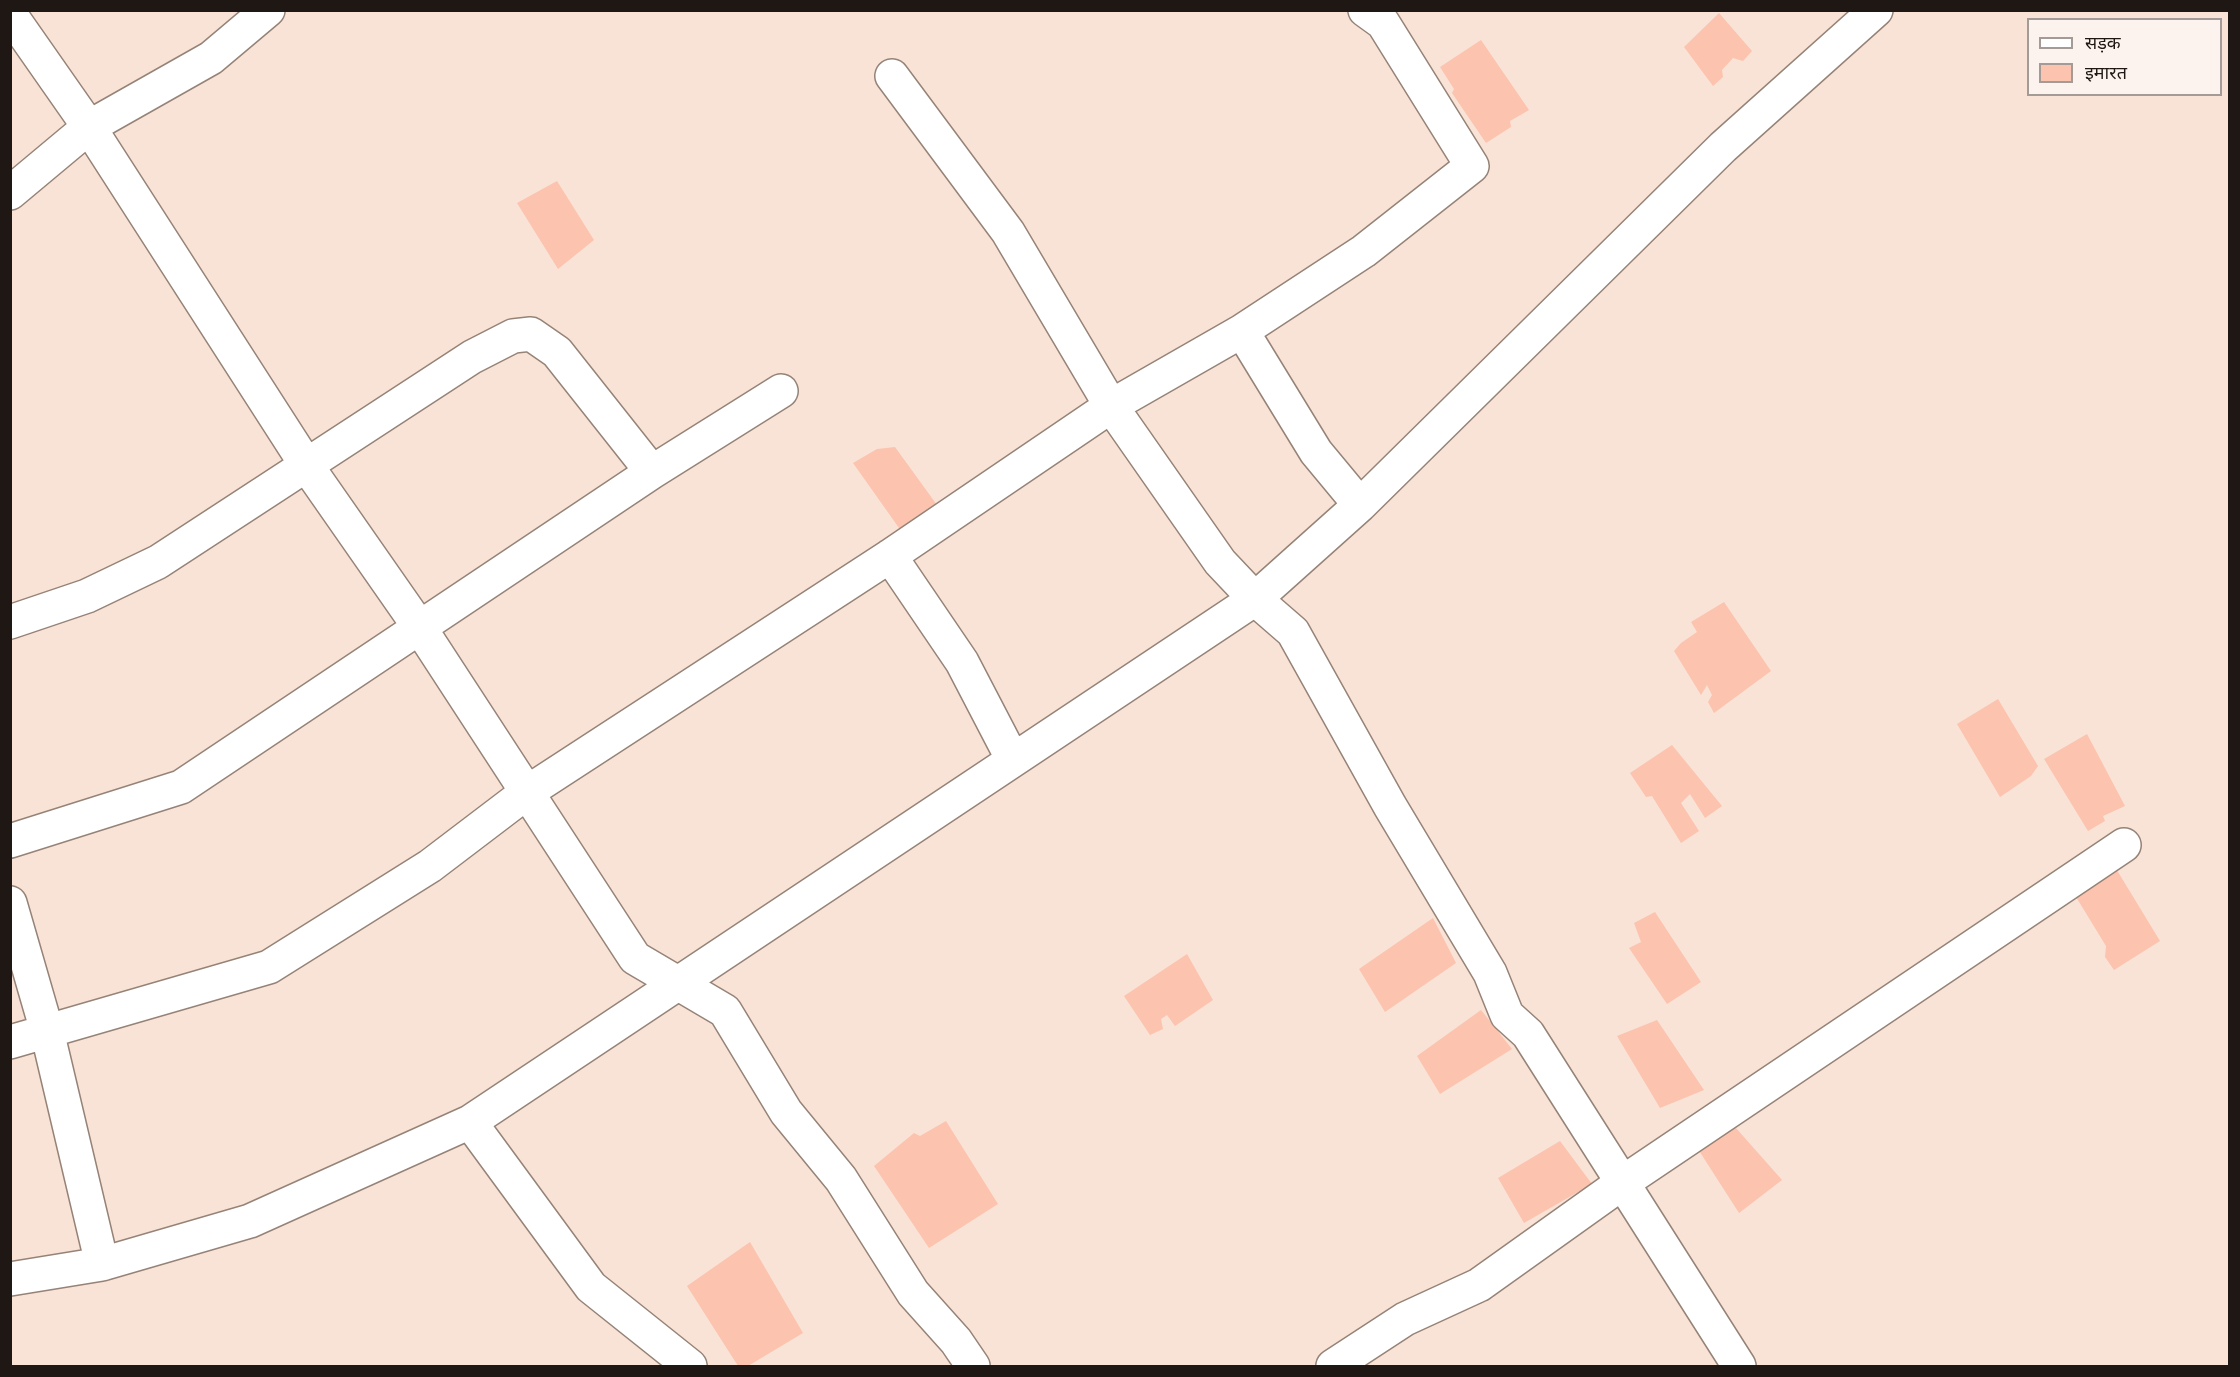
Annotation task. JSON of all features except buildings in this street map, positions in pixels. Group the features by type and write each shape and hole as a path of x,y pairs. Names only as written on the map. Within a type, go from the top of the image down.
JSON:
{"street":[{"path":"10,193 89,127 211,58 268,10"},
{"path":"10,1042 269,967 430,866 526,793 890,556 1111,406 1242,331 1364,250 1472,166 1383,22 1365,10"},
{"path":"10,1279 102,1264 250,1221 470,1122 1255,599 1360,505 1723,147 1876,10"},
{"path":"10,14 89,127 307,466 420,628 635,958 725,1011 786,1112 841,1179 913,1293 956,1341 972,1366"},
{"path":"892,76 1008,232 1111,406 1220,562 1255,599 1293,632 1390,806 1490,973 1507,1015 1528,1034 1740,1366"},
{"path":"1242,331 1316,452 1360,505"},
{"path":"10,622 87,596 158,562 472,357 513,336 531,334 557,352 652,472"},
{"path":"10,841 181,787 652,472 780,391"},
{"path":"890,556 962,662 1013,760"},
{"path":"1333,1366 1405,1319 1479,1285 1622,1183 2124,845"},
{"path":"10,903 47,1031 102,1264"},
{"path":"470,1122 591,1287 690,1366"}]}
